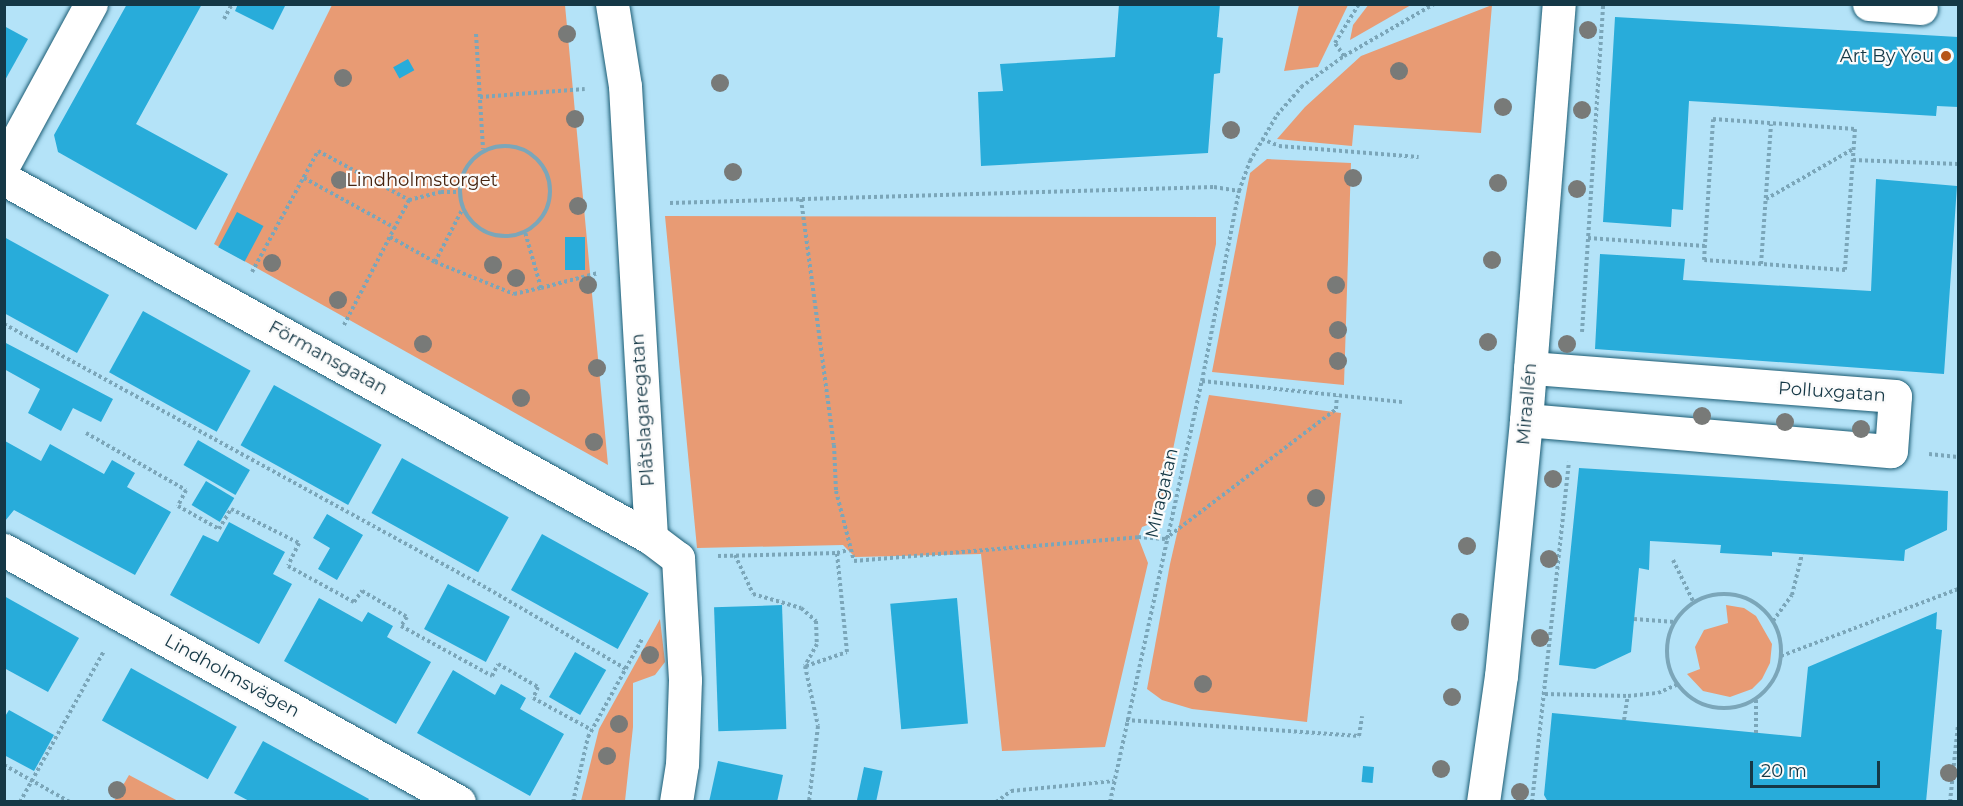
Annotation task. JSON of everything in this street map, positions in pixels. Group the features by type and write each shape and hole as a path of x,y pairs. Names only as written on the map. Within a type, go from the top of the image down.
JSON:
{"street":[{"path":"4,164 91,4"},
{"name":"Plåtslagaregatan","path":"612,4 624,86 651,538"},
{"name":"Miraallén","path":"1483,801 1501,676 1526,420 1559,4"},
{"path":"1869,4 1922,8"},
{"name":"Förmansgatan","path":"4,179 651,538"},
{"name":"Polluxgatan","path":"1526,420 1891,451 1895,396 1530,368"},
{"path":"651,538 678,558 685,680 682,764 676,801"},
{"name":"Lindholmsvägen","path":"4,550 459,801"}],"path":[{"path":"224,20 232,4"},
{"path":"1344,56 1335,43 1359,4"},
{"name":"Miragatan","path":"1110,801 1165,538 1202,381 1239,191 1262,140 1301,87 1344,56 1434,4"},
{"path":"1579,372 1603,4"},
{"path":"435,262 462,210 460,192 465,174 483,149 476,34"},
{"path":"480,97 624,86"},
{"path":"1713,119 1855,129 1853,149 1845,270 1704,260 1713,119"},
{"path":"1761,264 1771,124"},
{"path":"1262,140 1279,146 1419,156"},
{"path":"462,210 482,231 500,237 525,232 541,217 546,203 546,174 537,158 522,147 500,145 483,149"},
{"path":"1766,199 1853,149"},
{"path":"234,306 318,151 409,200 441,192 460,192"},
{"path":"1852,160 1959,164"},
{"path":"304,178 395,228"},
{"path":"630,204 1214,187 1239,191"},
{"path":"801,199 834,445 836,491 848,550 854,561 1138,537 1165,538 1336,409 1337,396"},
{"path":"327,357 409,200"},
{"path":"525,232 541,288"},
{"path":"390,237 435,262 514,294 634,263"},
{"path":"1588,238 1705,246"},
{"path":"4,324 483,586 626,669"},
{"path":"1202,381 1402,402"},
{"path":"1532,801 1572,423"},
{"path":"86,433 186,490 178,506 219,529 231,508 299,543 288,566 354,602 362,591 407,617 401,626 492,676 498,664 538,687 533,698 592,730"},
{"path":"678,558 837,554 848,550"},
{"path":"805,666 847,652 837,554"},
{"path":"1773,621 1792,595 1802,554"},
{"path":"735,555 753,594 801,609 816,621 817,644 805,666 818,726 809,801"},
{"path":"1673,560 1694,603"},
{"path":"1781,656 1959,589"},
{"path":"573,801 592,730 655,614 680,593"},
{"path":"1717,595 1739,596 1758,606 1773,621 1781,656 1775,677 1756,699 1736,707 1714,707 1688,695 1678,684 1668,650 1676,622 1694,603 1717,595"},
{"path":"20,801 123,616"},
{"path":"1634,619 1676,622"},
{"path":"1545,694 1628,696 1658,693 1678,684"},
{"path":"1624,720 1628,696"},
{"path":"1756,699 1756,733"},
{"path":"1126,720 1359,736 1362,716"},
{"path":"1950,801 1959,724"},
{"path":"4,765 70,801"},
{"path":"996,801 1011,791 1114,781"}],"green space":[{"path":"1369,4 1411,5 1350,40 1353,25"},
{"name":"Lindholmstorget","path":"332,5 565,5 608,465 214,244"},
{"path":"1299,5 1348,5 1318,67 1284,71"},
{"path":"1492,5 1481,133 1354,125 1352,146 1277,139 1305,107 1361,56"},
{"path":"1267,159 1351,163 1344,385 1212,372 1250,173"},
{"path":"665,216 1216,217 1216,244 1158,521 1142,527 1138,537 1148,563 1105,747 1002,751 981,554 855,557 843,545 697,548"},
{"path":"1209,395 1341,413 1307,722 1192,709 1162,700 1147,689 1170,564"},
{"path":"1726,605 1744,608 1756,616 1772,644 1770,663 1762,679 1752,689 1730,697 1703,691 1687,674 1700,669 1695,647 1704,630 1728,623"},
{"path":"660,619 665,662 655,675 633,683 633,727 625,801 581,801 599,729"},
{"path":"129,775 178,801 114,801"}],"building":[{"path":"127,4 202,4 136,124 228,174 196,230 58,152 54,135"},
{"path":"238,4 286,4 273,30 235,11"},
{"path":"1119,4 1220,4 1217,37 1223,38 1220,73 1214,74 1208,153 981,166 978,92 1003,91 1000,64 1115,57"},
{"path":"1615,17 1958,37 1958,107 1937,106 1936,116 1689,101 1683,210 1672,209 1671,227 1603,222"},
{"path":"4,26 28,39 4,82"},
{"path":"408,59 414,70 399,79 393,67"},
{"path":"1876,179 1957,186 1944,374 1595,349 1600,254 1685,259 1683,280 1871,291"},
{"path":"237,212 263,226 245,261 218,247"},
{"path":"4,237 109,295 77,353 4,313"},
{"path":"565,237 585,237 585,270 565,270"},
{"path":"143,311 251,371 217,432 109,372"},
{"path":"4,342 113,399 101,422 73,408 61,431 28,413 40,389 4,369"},
{"path":"274,385 382,445 348,505 241,445"},
{"path":"198,440 250,470 235,495 184,465"},
{"path":"5,441 41,461 50,444 104,474 112,460 135,473 127,487 171,512 135,575 14,510 5,521"},
{"path":"402,458 509,517 478,572 371,513"},
{"path":"1579,468 1948,491 1947,530 1905,550 1904,561 1772,552 1772,556 1720,553 1721,545 1650,541 1649,570 1639,568 1631,652 1595,669 1559,665"},
{"path":"206,481 234,498 220,522 192,505"},
{"path":"327,514 363,535 337,580 318,569 330,548 313,538"},
{"path":"229,522 285,552 273,574 292,584 259,644 170,595 203,535 218,542"},
{"path":"542,534 649,593 618,649 511,590"},
{"path":"448,584 510,617 486,662 424,629"},
{"path":"4,596 79,638 48,692 4,668"},
{"path":"319,598 362,622 368,612 393,626 387,637 431,662 396,724 284,661"},
{"path":"957,598 968,724 901,729 890,604"},
{"path":"782,605 786,729 718,731 714,607"},
{"path":"1937,612 1936,629 1942,630 1926,802 1548,802 1544,795 1552,713 1801,737 1808,667"},
{"path":"575,652 606,670 580,715 549,697"},
{"path":"131,668 237,727 208,779 102,720"},
{"path":"453,670 495,695 501,684 516,692 526,698 520,709 564,734 530,796 417,733"},
{"path":"9,710 54,735 34,771 4,755 4,718"},
{"path":"263,741 369,799 367,802 251,802 234,793"},
{"path":"718,761 783,775 777,802 709,802"},
{"path":"1363,766 1374,767 1373,783 1362,782"},
{"path":"864,767 883,771 876,802 857,802"}],"place":[{"name":"Art By You","path":"1946,56"}]}
